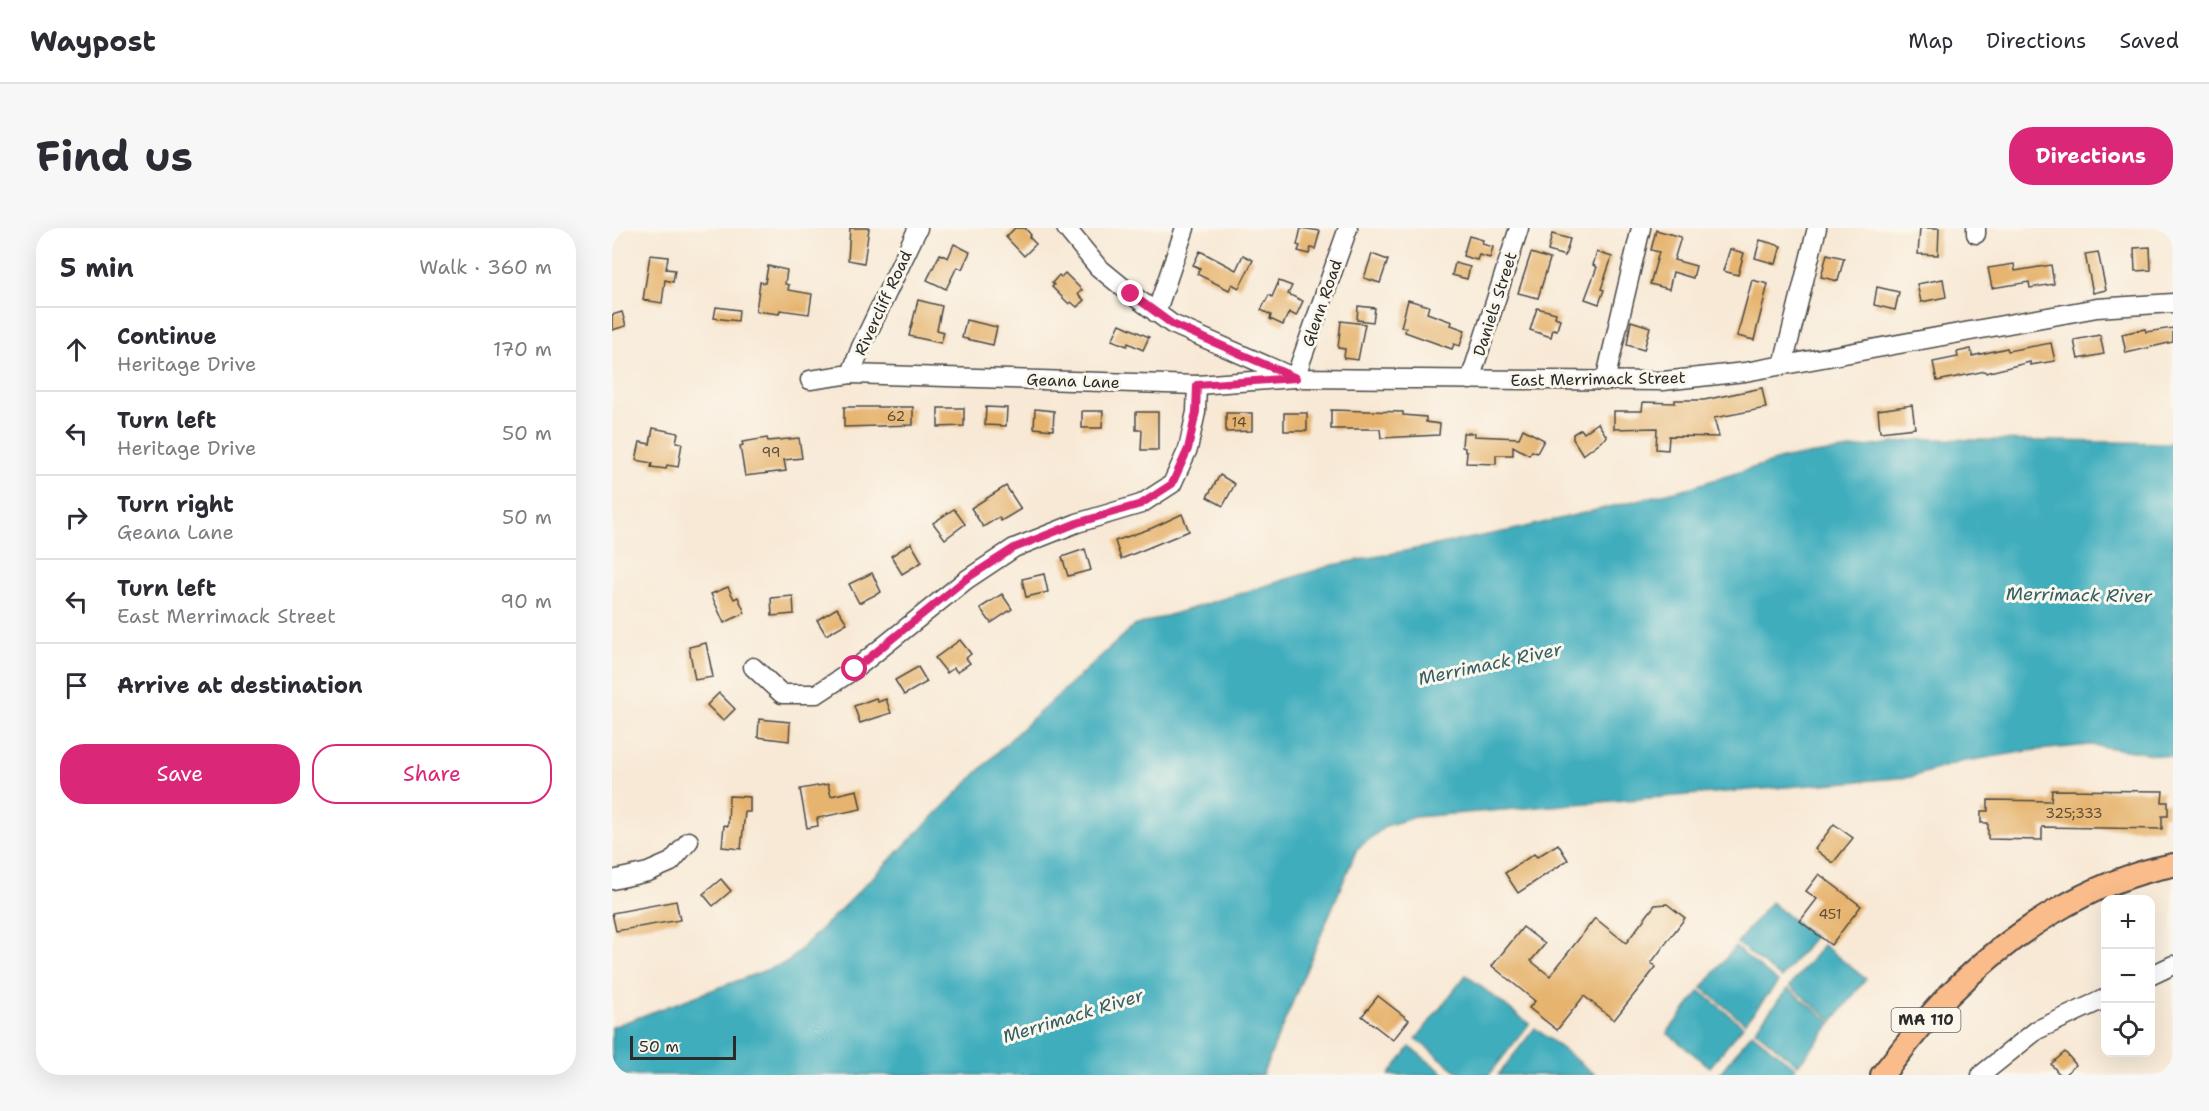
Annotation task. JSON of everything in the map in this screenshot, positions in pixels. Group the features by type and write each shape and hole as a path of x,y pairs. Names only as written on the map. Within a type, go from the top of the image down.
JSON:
{"main road":[{"name":"MA 110","path":"1882,1075 1949,996 1974,971 2018,936 2084,896 2138,874 2173,865"}],"street":[{"name":"Rivercliff Road","path":"810,380 851,374 861,347 918,228"},
{"name":"East Merrimack Street","path":"1066,228 1098,267 1172,324 1296,378 1663,381 1745,372 2097,308 2173,303"},
{"path":"1156,313 1185,228"},
{"name":"Glenn Road","path":"1296,378 1348,228"},
{"name":"Daniels Street","path":"1470,380 1519,228"},
{"path":"1605,381 1641,228"},
{"path":"1783,365 1817,228"},
{"name":"Geana Lane","path":"851,374 1197,385 1296,378"},
{"path":"753,667 782,694 817,694 855,669 966,579 1014,548 1077,523 1141,504 1172,484 1180,467 1188,449 1196,412 1197,385"},
{"path":"612,880 648,872 671,862 689,841"},
{"path":"2155,974 2173,966"},
{"path":"1981,1075 2037,1030 2101,1000"}],"water":[{"name":"Merrimack River","path":"1924,439 2173,443 2173,757 2090,745 2028,751 1960,762 1911,777 1415,817 1386,826 1357,849 1262,1075 612,1075 612,1027 788,962 1018,732 1134,626 1333,565 1513,530 1688,488 1785,458"},
{"path":"1771,902 1814,937 1781,978 1737,943"},
{"path":"1823,945 1866,979 1833,1021 1790,986"},
{"path":"1735,947 1778,982 1745,1023 1702,988"},
{"path":"1466,975 1529,1024 1489,1075 1462,1075 1416,1039"},
{"path":"1788,988 1832,1023 1798,1065 1755,1030"},
{"path":"1700,991 1743,1026 1710,1067 1667,1033"},
{"path":"1535,1028 1596,1075 1498,1075"},
{"path":"1752,1033 1796,1068 1790,1075 1719,1074"},
{"path":"1410,1047 1446,1075 1389,1075"}],"building":[{"path":"850,228 869,228 864,263 848,260"},
{"path":"1015,228 1025,228 1031,235 1029,237 1036,244 1024,256 1006,237"},
{"path":"1301,228 1320,231 1315,249 1311,248 1309,254 1298,251"},
{"path":"1920,228 1939,228 1938,255 1918,254"},
{"path":"1656,230 1681,237 1674,260 1696,266 1693,278 1673,272 1669,289 1650,284 1659,252 1651,250"},
{"path":"1552,234 1570,239 1565,256 1548,251"},
{"path":"1469,236 1483,240 1482,244 1493,247 1490,258 1479,255 1477,260 1463,256"},
{"path":"1760,240 1781,246 1776,264 1755,258"},
{"path":"954,244 970,252 962,269 957,267 946,289 927,280 940,254 948,258"},
{"path":"2150,247 2151,270 2135,271 2134,248"},
{"path":"1730,249 1744,253 1738,275 1723,271"},
{"path":"1200,251 1236,270 1243,255 1253,260 1239,288 1232,284 1229,290 1197,274 1200,268 1193,265"},
{"path":"1597,252 1612,257 1601,289 1604,290 1599,304 1585,299 1597,267 1593,265"},
{"path":"2098,252 2106,290 2093,293 2085,254"},
{"path":"1531,253 1550,259 1538,298 1518,293"},
{"path":"1372,254 1388,260 1380,283 1364,278"},
{"path":"1827,254 1844,258 1838,281 1821,277"},
{"path":"650,255 668,257 666,269 675,270 673,282 665,280 662,303 643,300"},
{"path":"1455,263 1470,267 1467,279 1452,275"},
{"path":"2014,264 2015,271 2051,265 2054,284 2030,288 2029,282 1992,288 1988,268"},
{"path":"768,266 787,270 785,284 789,285 788,290 812,294 809,314 780,310 779,314 756,311 760,282 765,283"},
{"path":"1065,273 1082,290 1078,294 1084,300 1077,307 1071,302 1069,304 1052,287 1054,285 1052,283 1059,275 1061,277"},
{"path":"1943,279 1946,297 1921,302 1917,284"},
{"path":"1752,280 1768,284 1754,340 1737,336"},
{"path":"1279,281 1292,286 1288,294 1303,301 1296,316 1289,312 1283,325 1270,319 1271,315 1261,310 1269,295 1272,297"},
{"path":"1877,287 1899,292 1895,310 1874,305"},
{"path":"918,300 942,306 937,330 944,332 941,343 909,336"},
{"path":"1408,300 1429,306 1427,313 1452,322 1451,325 1465,330 1460,346 1454,344 1452,349 1405,332 1406,328 1401,327"},
{"path":"1358,306 1375,308 1373,322 1357,320"},
{"path":"716,307 739,310 738,321 714,318"},
{"path":"1537,308 1556,313 1555,317 1560,319 1557,330 1553,329 1551,337 1530,330"},
{"path":"622,312 626,326 612,330 612,315"},
{"path":"966,320 997,327 993,345 962,338"},
{"path":"1341,321 1365,324 1358,360 1344,358 1345,349 1338,348"},
{"path":"1631,321 1650,327 1644,350 1627,345"},
{"path":"1120,324 1149,337 1143,350 1128,343 1127,346 1112,340"},
{"path":"2173,328 2173,342 2126,353 2122,334 2145,329 2146,332"},
{"path":"2100,335 2104,354 2078,359 2074,340"},
{"path":"2051,343 2055,361 2030,365 2030,362 1986,373 1985,371 1937,381 1933,362 1958,357 1957,352 1971,349 1972,356 2007,348 2008,351"},
{"path":"1762,388 1766,408 1714,418 1719,437 1669,436 1668,450 1656,449 1657,428 1614,429 1614,411 1642,411 1643,402 1675,403 1675,400 1704,400"},
{"path":"1912,405 1915,428 1880,432 1878,410"},
{"path":"844,407 913,407 913,425 844,427"},
{"path":"986,407 1007,408 1006,426 985,425"},
{"path":"938,408 964,408 964,426 938,427"},
{"path":"1035,409 1054,411 1053,430 1034,428"},
{"path":"1331,410 1403,412 1403,415 1426,417 1426,422 1440,424 1439,435 1381,438 1380,429 1331,429"},
{"path":"1082,411 1103,411 1102,428 1082,428"},
{"path":"1136,412 1158,412 1158,450 1141,450 1142,430 1136,430"},
{"path":"1226,413 1252,413 1252,431 1226,432"},
{"path":"1284,413 1307,413 1307,431 1284,431"},
{"path":"1598,423 1607,437 1583,455 1573,439 1573,434 1581,429 1584,433"},
{"path":"653,428 678,433 676,442 682,443 678,467 667,465 666,469 651,467 652,463 636,460 640,442 650,444"},
{"path":"1523,429 1544,440 1537,453 1532,451 1529,455 1513,446 1513,455 1496,455 1496,464 1466,463 1467,452 1462,447 1463,433 1475,433 1474,436 1519,438"},
{"path":"767,438 768,441 799,438 802,458 784,460 786,471 745,476 740,446 743,445 742,442"},
{"path":"1220,475 1235,484 1223,506 1207,497"},
{"path":"1006,486 1021,509 1001,521 999,517 983,527 971,508"},
{"path":"954,509 965,524 945,539 933,523"},
{"path":"1182,514 1189,531 1121,559 1115,541"},
{"path":"911,543 922,562 902,574 891,556"},
{"path":"1085,549 1091,570 1068,576 1062,557"},
{"path":"872,573 881,592 859,603 849,584"},
{"path":"1044,574 1048,592 1026,597 1022,579"},
{"path":"728,587 734,599 738,597 745,613 724,623 711,594"},
{"path":"1002,594 1012,609 991,623 980,608"},
{"path":"793,596 794,614 772,616 771,598"},
{"path":"837,608 847,623 826,635 817,620"},
{"path":"960,640 971,654 966,658 970,663 957,672 954,668 947,673 935,658"},
{"path":"706,643 713,677 695,680 689,647"},
{"path":"918,667 927,682 904,695 895,680"},
{"path":"719,693 735,709 723,721 707,705"},
{"path":"876,698 878,702 886,699 891,713 860,723 854,706"},
{"path":"759,719 790,722 789,741 758,737"},
{"path":"828,784 831,796 857,790 861,809 817,818 818,826 807,828 800,789"},
{"path":"2052,790 2163,791 2162,802 2168,802 2168,816 2162,816 2162,829 2042,827 2042,840 1988,839 1988,823 1981,823 1981,811 1988,811 1988,800 2051,801"},
{"path":"729,796 750,797 750,812 745,812 741,849 722,847 724,825 728,826"},
{"path":"1834,824 1853,838 1833,863 1815,849"},
{"path":"1558,844 1568,860 1518,893 1505,873 1534,854 1537,857"},
{"path":"1819,874 1861,906 1831,945 1800,921 1817,899 1806,891"},
{"path":"721,879 731,891 713,906 703,894"},
{"path":"676,901 680,920 616,931 612,913"},
{"path":"1667,904 1685,918 1651,963 1656,967 1614,1020 1584,996 1557,1030 1529,1008 1535,1001 1492,966 1523,927 1545,944 1531,961 1550,976 1595,918 1626,943 1655,905"},
{"path":"1378,996 1409,1020 1393,1040 1362,1016"},
{"path":"2065,1052 2076,1065 2064,1075 2060,1075 2051,1064"}],"route":[{"path":"855,669 966,579 1014,548 1077,523 1141,504 1172,484 1188,449 1196,412 1197,385 1296,378 1172,324 1131,294"}]}
